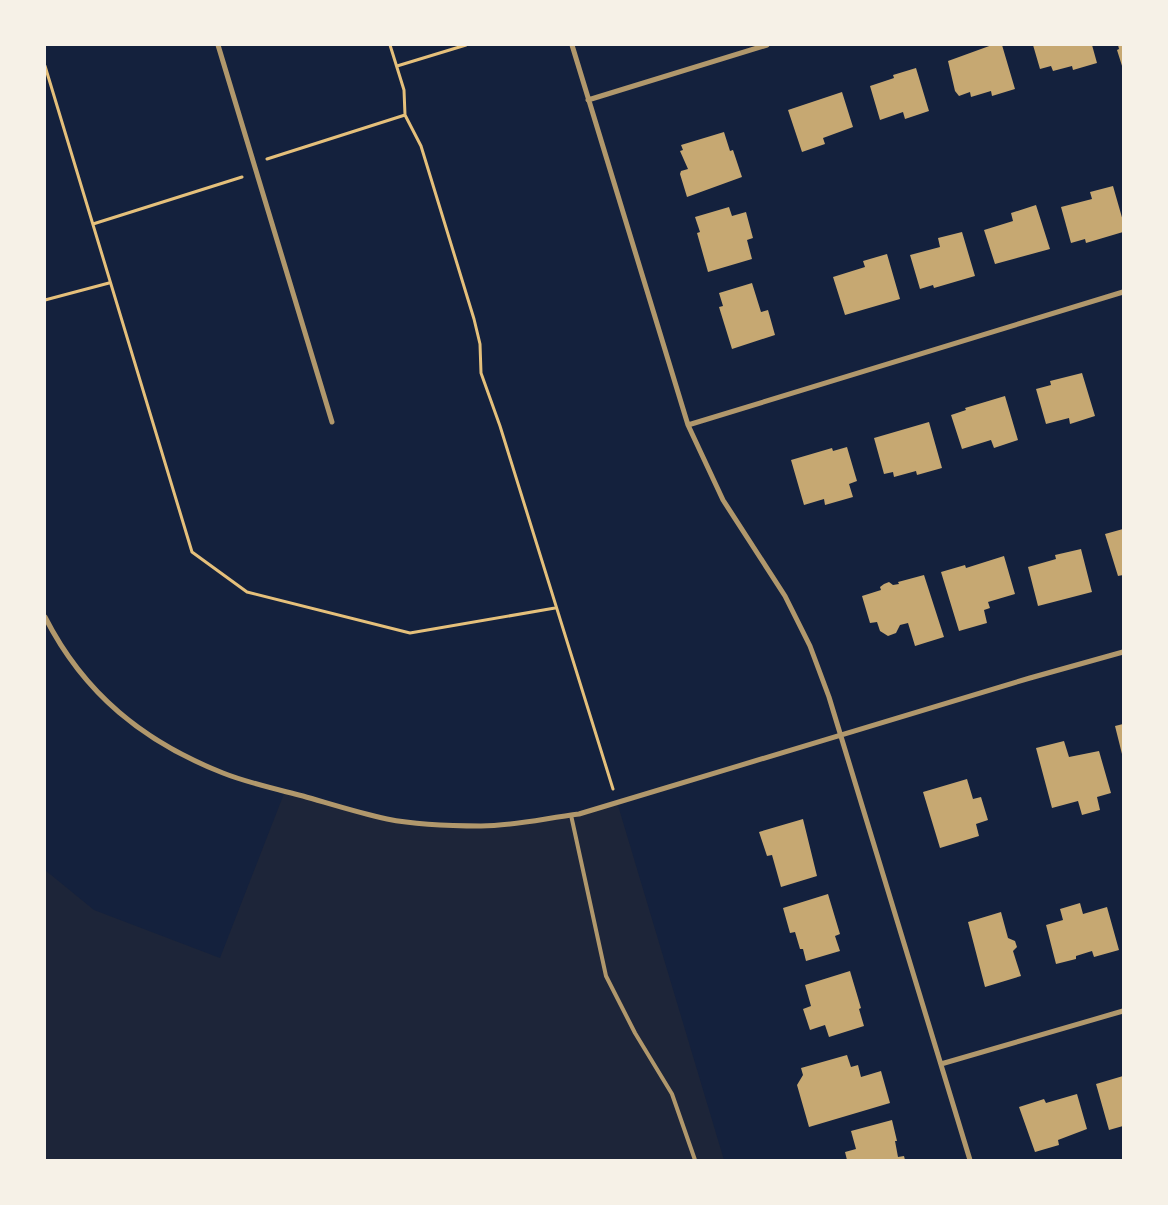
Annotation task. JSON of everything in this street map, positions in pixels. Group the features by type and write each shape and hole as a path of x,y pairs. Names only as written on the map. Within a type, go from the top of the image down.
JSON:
{"street":[{"path":"218,45 332,422"},
{"path":"572,45 688,425 723,500 785,596 810,646 840,735 970,1160"},
{"path":"588,100 767,45"},
{"path":"688,425 1123,292"},
{"path":"45,617 55,637 92,688 115,711 166,748 224,774 388,819 426,824 483,826 531,822 571,815 1123,652"},
{"path":"941,1064 1123,1011"}],"lane":[{"path":"571,815 606,976 635,1033 672,1094 695,1160"}],"path":[{"path":"390,45 404,90 405,115 420,146 480,344 481,373 500,426 555,608 617,802"},
{"path":"396,66 466,45"},
{"path":"45,66 192,552 247,592 410,633 555,608"},
{"path":"254,164 405,115"},
{"path":"93,224 257,172"},
{"path":"45,300 110,283"}],"shaded area":[{"path":"285,791 349,810 388,819 446,825 475,825 532,820 617,802 724,1160 45,1160 45,870 94,910 220,958"}],"building":[{"path":"992,45 1002,45 1015,89 992,96 991,91 971,97 970,92 959,96 955,91 948,61"},
{"path":"1033,45 1092,45 1097,63 1073,70 1072,66 1053,71 1051,66 1040,69"},
{"path":"1118,45 1123,45 1123,69 1117,50 1119,49"},
{"path":"916,68 929,111 905,119 903,112 880,120 870,86 894,78 893,75"},
{"path":"842,92 853,127 823,138 825,144 802,152 788,110"},
{"path":"724,132 730,151 733,150 742,177 687,197 680,174 681,171 688,169 680,151 683,150 681,145"},
{"path":"1113,186 1123,221 1123,232 1086,243 1085,239 1071,243 1061,207 1092,199 1090,192"},
{"path":"1036,205 1050,249 995,264 984,230 1013,221 1011,213"},
{"path":"729,207 732,216 746,212 753,238 747,240 752,259 708,272 697,233 700,232 695,217"},
{"path":"962,232 975,276 934,288 933,285 920,289 910,255 940,247 938,238"},
{"path":"887,254 900,299 845,315 833,277 865,267 863,261"},
{"path":"752,283 761,312 768,310 775,335 732,349 719,307 723,306 719,293"},
{"path":"1082,373 1095,416 1070,424 1069,418 1046,424 1036,389 1051,385 1050,381"},
{"path":"1005,396 1018,440 994,448 991,440 962,449 951,415 966,410 965,408"},
{"path":"929,422 942,468 917,475 916,471 894,477 893,472 884,474 874,438"},
{"path":"847,447 857,481 849,484 853,497 825,505 824,499 804,505 791,460 832,448 833,451"},
{"path":"1123,529 1123,575 1118,576 1105,534"},
{"path":"1081,549 1092,592 1038,606 1028,567 1056,559 1055,555"},
{"path":"1004,556 1015,594 988,602 990,608 984,610 987,623 959,631 941,572 965,565 966,568"},
{"path":"924,575 944,637 915,646 908,623 900,625 896,633 888,636 880,631 877,622 870,623 862,596 881,590 880,587 889,582 893,585 899,584 898,582"},
{"path":"1123,724 1123,754 1122,754 1115,726"},
{"path":"1064,741 1069,757 1099,751 1111,793 1097,797 1100,810 1082,815 1078,801 1052,808 1036,748"},
{"path":"967,779 973,799 981,797 988,820 976,824 979,836 940,848 923,792"},
{"path":"803,819 817,876 781,887 772,855 767,856 759,832"},
{"path":"828,894 840,934 835,936 840,951 806,961 795,932 790,933 783,908"},
{"path":"1080,903 1083,914 1107,907 1119,950 1094,957 1092,951 1076,956 1076,959 1056,964 1046,925 1063,920 1060,909"},
{"path":"1001,912 1008,938 1015,941 1017,947 1013,951 1021,976 985,987 968,922"},
{"path":"850,971 861,1008 859,1009 864,1026 829,1037 825,1025 810,1030 803,1009 811,1006 805,985"},
{"path":"847,1055 851,1067 858,1065 861,1077 881,1071 890,1103 809,1127 797,1085 803,1075 801,1068"},
{"path":"1123,1076 1123,1126 1109,1130 1096,1084"},
{"path":"1077,1094 1087,1129 1058,1140 1059,1145 1035,1152 1019,1107 1044,1099 1046,1103"},
{"path":"892,1120 897,1141 895,1141 898,1157 904,1156 905,1160 847,1160 845,1152 856,1149 851,1131"}]}
